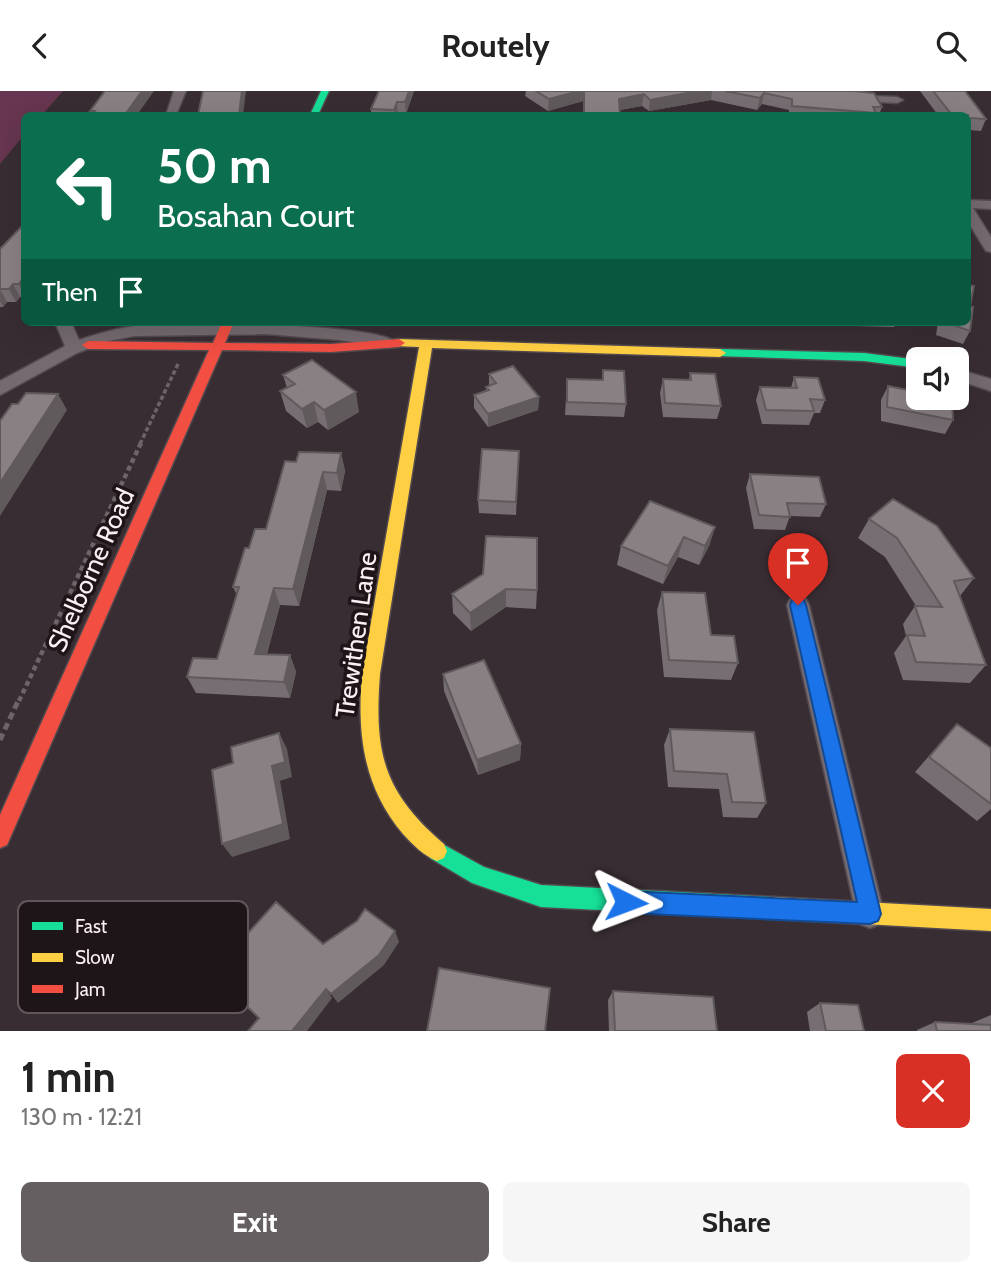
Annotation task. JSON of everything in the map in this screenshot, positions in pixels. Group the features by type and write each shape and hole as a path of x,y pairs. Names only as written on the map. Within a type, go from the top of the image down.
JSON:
{"street":[{"path":"172,112 180,91"},
{"path":"315,112 325,91"},
{"path":"842,98 896,100"},
{"path":"971,204 991,205"},
{"path":"971,216 991,248"},
{"path":"66,326 81,347"},
{"path":"0,389 39,365 103,337 133,330 208,326"},
{"name":"Shelborne Road","path":"0,838 227,326"},
{"path":"241,326 336,333 389,343"},
{"path":"81,347 186,345 331,348 389,343 864,357 906,362"},
{"name":"Trewithen Lane","path":"426,344 367,710 367,729 374,764 391,800 405,821 434,851 494,884 518,892 572,899 991,920"},
{"path":"969,378 991,385"},
{"path":"798,605 870,914"}],"path":[{"path":"0,740 186,345"}],"shaded area":[{"path":"0,91 63,91 45,112 21,112 21,139 0,164"}],"building":[{"path":"105,91 142,91 127,112 90,111"},
{"path":"203,91 242,91 239,112 199,112"},
{"path":"379,91 409,91 405,102 397,102 394,110 371,109"},
{"path":"536,91 579,91 549,99"},
{"path":"584,91 698,91 650,100 644,94 619,99 620,112 584,112"},
{"path":"725,91 874,93 882,107 873,107 876,112 864,112 792,106 792,99 764,93 760,98"},
{"path":"933,91 965,91 986,119 971,118 971,112 950,112"},
{"path":"21,227 21,281 9,289 0,289 0,249"},
{"path":"956,326 971,326 970,331"},
{"path":"312,360 356,392 324,410 314,402 302,409 280,391 295,384 283,375"},
{"path":"513,366 539,397 488,414 474,395 489,390 486,387 496,383 489,374"},
{"path":"603,370 624,371 626,404 567,402 567,379 603,380"},
{"path":"690,373 715,374 721,406 665,403 663,379 691,380"},
{"path":"794,377 818,378 825,400 810,399 814,411 766,410 760,387 797,388"},
{"path":"888,386 906,389 906,410 953,410 953,420 887,407"},
{"path":"26,393 58,394 0,483 0,421 12,404 18,404"},
{"path":"482,449 519,451 516,502 478,500"},
{"path":"299,452 341,453 337,473 323,472 293,589 274,588 255,654 290,655 284,682 187,677 193,658 217,659 239,587 233,587 245,548 249,548 255,529 266,529 285,461 296,462"},
{"path":"750,474 819,477 826,504 787,503 790,517 759,515"},
{"path":"893,499 937,526 974,578 954,581 986,665 916,662 907,635 925,636 915,606 942,607 897,538 869,519"},
{"path":"650,501 715,527 705,546 684,537 668,566 621,546"},
{"path":"486,536 537,538 537,590 506,589 470,613 452,594 483,574"},
{"path":"662,592 705,593 711,635 734,636 738,663 669,660"},
{"path":"484,660 521,744 477,760 443,674"},
{"path":"957,724 991,748 991,804 929,757"},
{"path":"670,729 754,732 766,803 732,802 727,774 674,771"},
{"path":"279,733 285,762 272,766 283,824 222,844 212,770 233,763 231,747"},
{"path":"276,902 323,944 357,921 365,909 395,931 379,955 331,994 326,989 292,1031 248,1031 259,1018 248,1007 248,933"},
{"path":"439,968 550,988 545,1031 427,1031"},
{"path":"613,991 713,997 717,1031 615,1031"},
{"path":"820,1003 858,1005 864,1031 826,1031"},
{"path":"935,1022 991,1025 991,1031 937,1031"}],"traffic: fast":[{"path":"315,112 325,91"},
{"path":"720,353 864,357 906,362"},
{"path":"437,851 479,876 541,896 773,908"}],"traffic: slow":[{"path":"399,343 720,353"},
{"path":"426,344 371,674 369,726 377,773 386,794 399,814 437,851"},
{"path":"773,908 991,920"}],"traffic: jam":[{"path":"0,838 226,326"},
{"path":"88,345 331,348 399,343"}],"route":[{"path":"626,902 870,914 798,605"}]}
